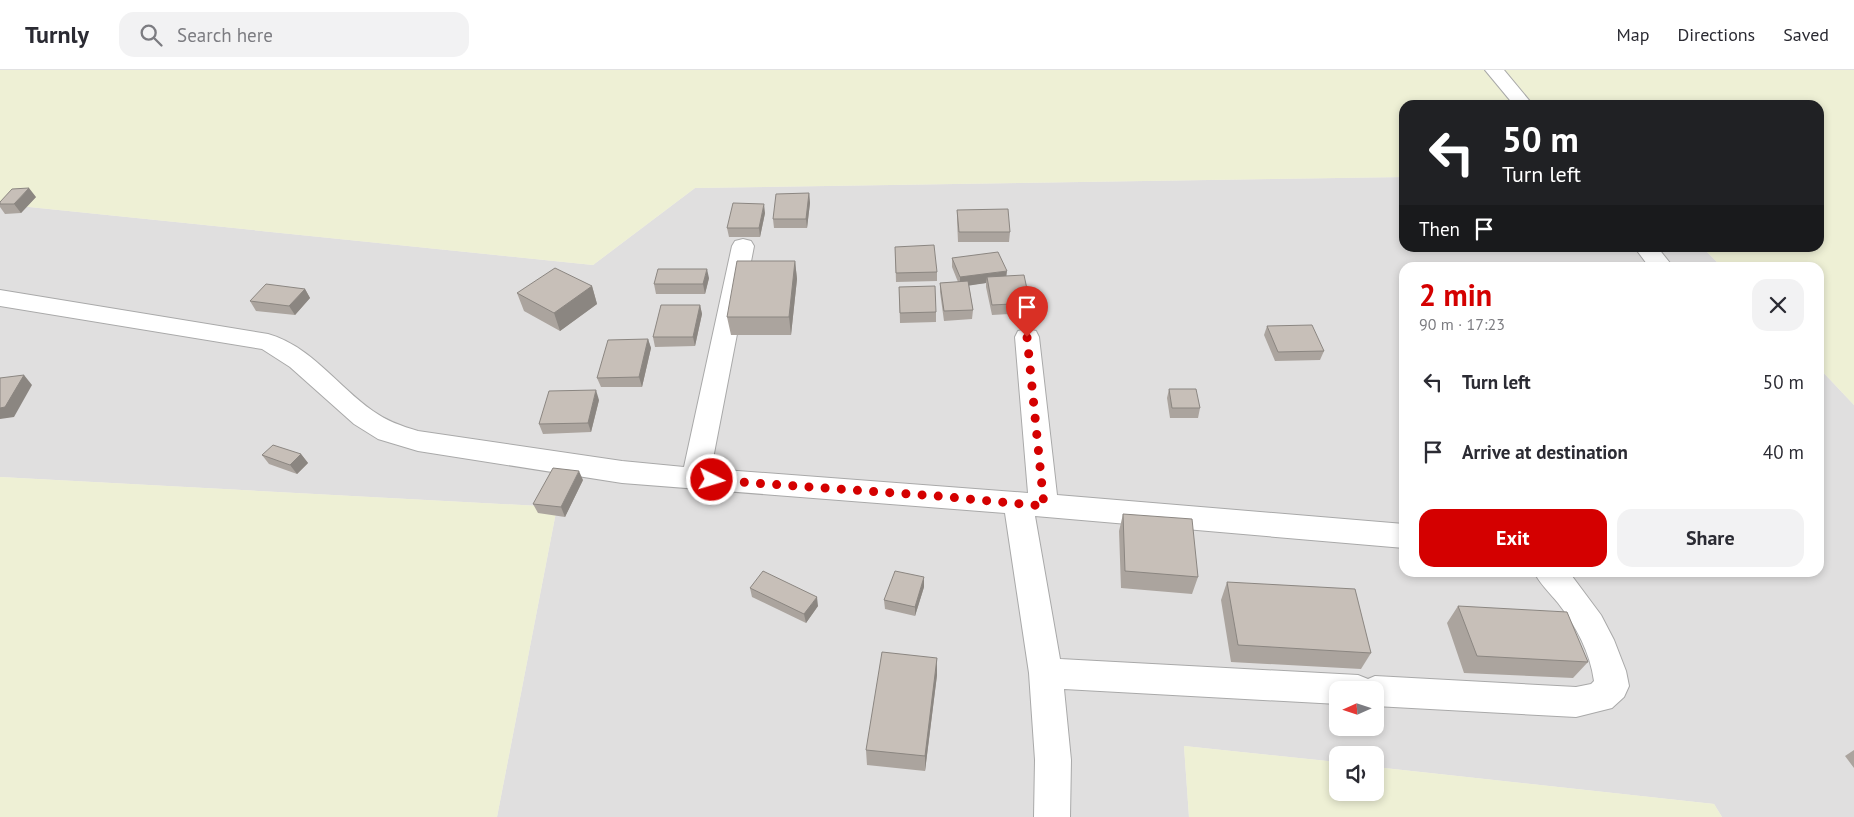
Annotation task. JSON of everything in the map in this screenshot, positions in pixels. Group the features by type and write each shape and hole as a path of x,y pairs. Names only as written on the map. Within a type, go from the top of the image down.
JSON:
{"street":[{"path":"1494,70 1520,100"},
{"path":"695,479 743,246"},
{"path":"1649,252 1658,262"},
{"path":"0,298 268,342 300,360 342,399 378,427 418,441 622,472 1399,536"},
{"path":"1027,337 1031,504 1053,760 1052,817"},
{"path":"1384,691 1576,702 1600,697 1612,686 1611,669 1582,612 1566,588 1554,577"},
{"path":"1046,673 1329,688"}],"shaded area":[{"path":"1399,177 1399,252 1707,252 1717,262 1399,262 1399,577 1824,577 1824,373 1854,405 1854,817 1722,817 1714,804 1384,768 1384,746 1329,746 1329,761 1184,746 1189,817 497,817 557,507 0,477 0,204 593,265 695,188"}],"green space":[{"path":"0,70 1854,70 1854,405 1824,373 1824,262 1717,262 1707,252 1824,252 1824,100 1399,100 1399,177 695,188 593,265 0,204"},
{"path":"0,477 557,507 497,817 0,817"},
{"path":"1184,746 1329,761 1329,801 1384,801 1384,768 1714,804 1722,817 1189,817"}],"building":[{"path":"29,188 14,204 0,204 12,189"},
{"path":"809,193 806,219 773,219 776,194"},
{"path":"733,203 764,204 759,228 727,228"},
{"path":"1008,209 1010,232 959,232 957,210"},
{"path":"934,245 937,272 896,273 895,247"},
{"path":"998,252 1007,271 960,277 952,258"},
{"path":"737,261 795,261 789,317 727,317"},
{"path":"555,268 592,286 554,313 517,293"},
{"path":"658,269 707,269 703,284 654,284"},
{"path":"1024,275 1030,303 992,305 987,277"},
{"path":"968,281 973,310 944,311 940,283"},
{"path":"266,284 305,289 289,306 250,301"},
{"path":"935,286 936,312 900,313 899,287"},
{"path":"661,305 700,305 693,337 653,337"},
{"path":"1312,325 1324,351 1278,352 1267,326"},
{"path":"648,339 639,377 597,378 608,340"},
{"path":"24,375 5,407 0,408 0,378"},
{"path":"1169,389 1196,389 1200,408 1172,408"},
{"path":"596,390 588,423 539,424 549,391"},
{"path":"273,445 301,454 290,465 262,455"},
{"path":"553,468 579,471 561,507 533,504"},
{"path":"1123,514 1192,519 1198,577 1125,571"},
{"path":"763,571 817,597 804,614 750,588"},
{"path":"895,571 924,577 915,607 884,600"},
{"path":"1227,582 1355,589 1371,653 1238,645"},
{"path":"1458,606 1567,612 1588,662 1477,656"},
{"path":"882,652 937,658 925,756 866,750"}],"route":[{"path":"712,480 937,496 1044,506 1027,337"}]}
